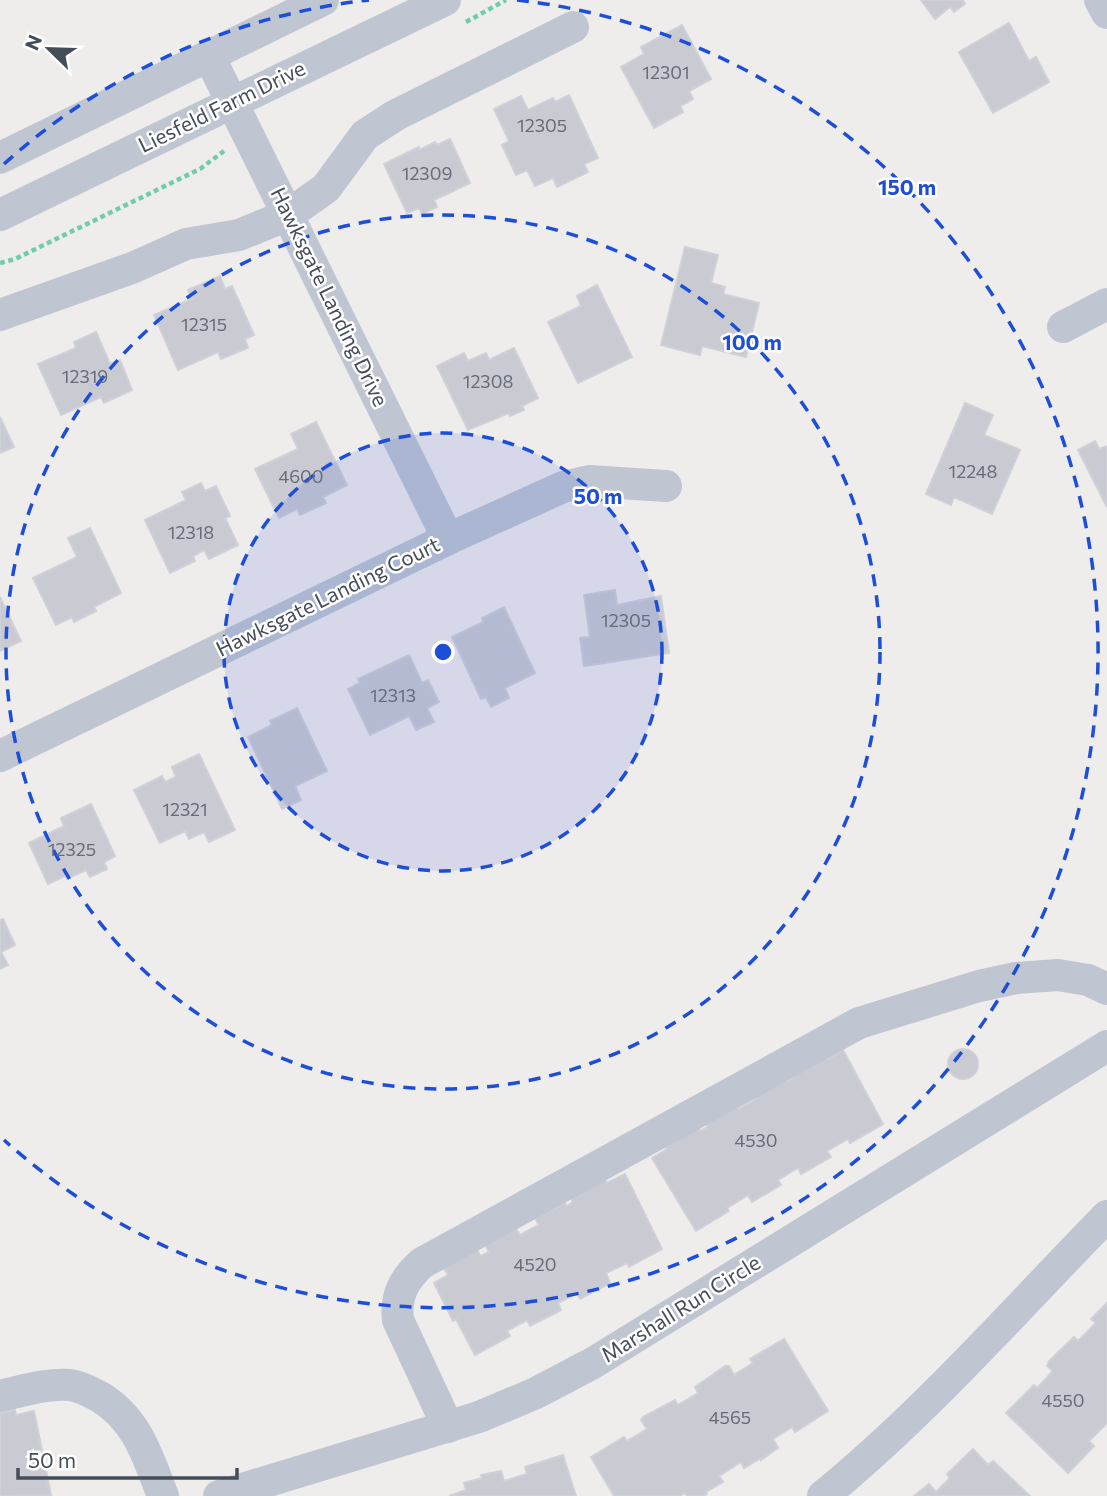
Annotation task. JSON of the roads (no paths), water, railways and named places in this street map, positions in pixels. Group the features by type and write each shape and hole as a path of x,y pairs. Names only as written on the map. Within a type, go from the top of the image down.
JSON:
{"street":[{"path":"0,158 323,0"},
{"name":"Liesfeld Farm Drive","path":"0,215 445,0"},
{"path":"1100,0 1107,13"},
{"path":"0,315 132,268 186,244 239,235 288,215 326,188 365,135 396,115 573,27"},
{"name":"Hawksgate Landing Drive","path":"209,56 448,539"},
{"path":"1063,327 1107,304"},
{"name":"Hawksgate Landing Court","path":"0,756 448,539 563,487 589,481 666,486"},
{"path":"448,1427 398,1320 396,1306 401,1288 422,1264 859,1023 979,986 1016,978 1058,975 1088,980 1107,989"},
{"name":"Marshall Run Circle","path":"219,1496 479,1417 536,1393 593,1363 1107,1046"},
{"path":"823,1496 850,1474 926,1401 1107,1216"},
{"path":"0,1396 50,1386 71,1385 108,1402 138,1433 163,1496"}]}
